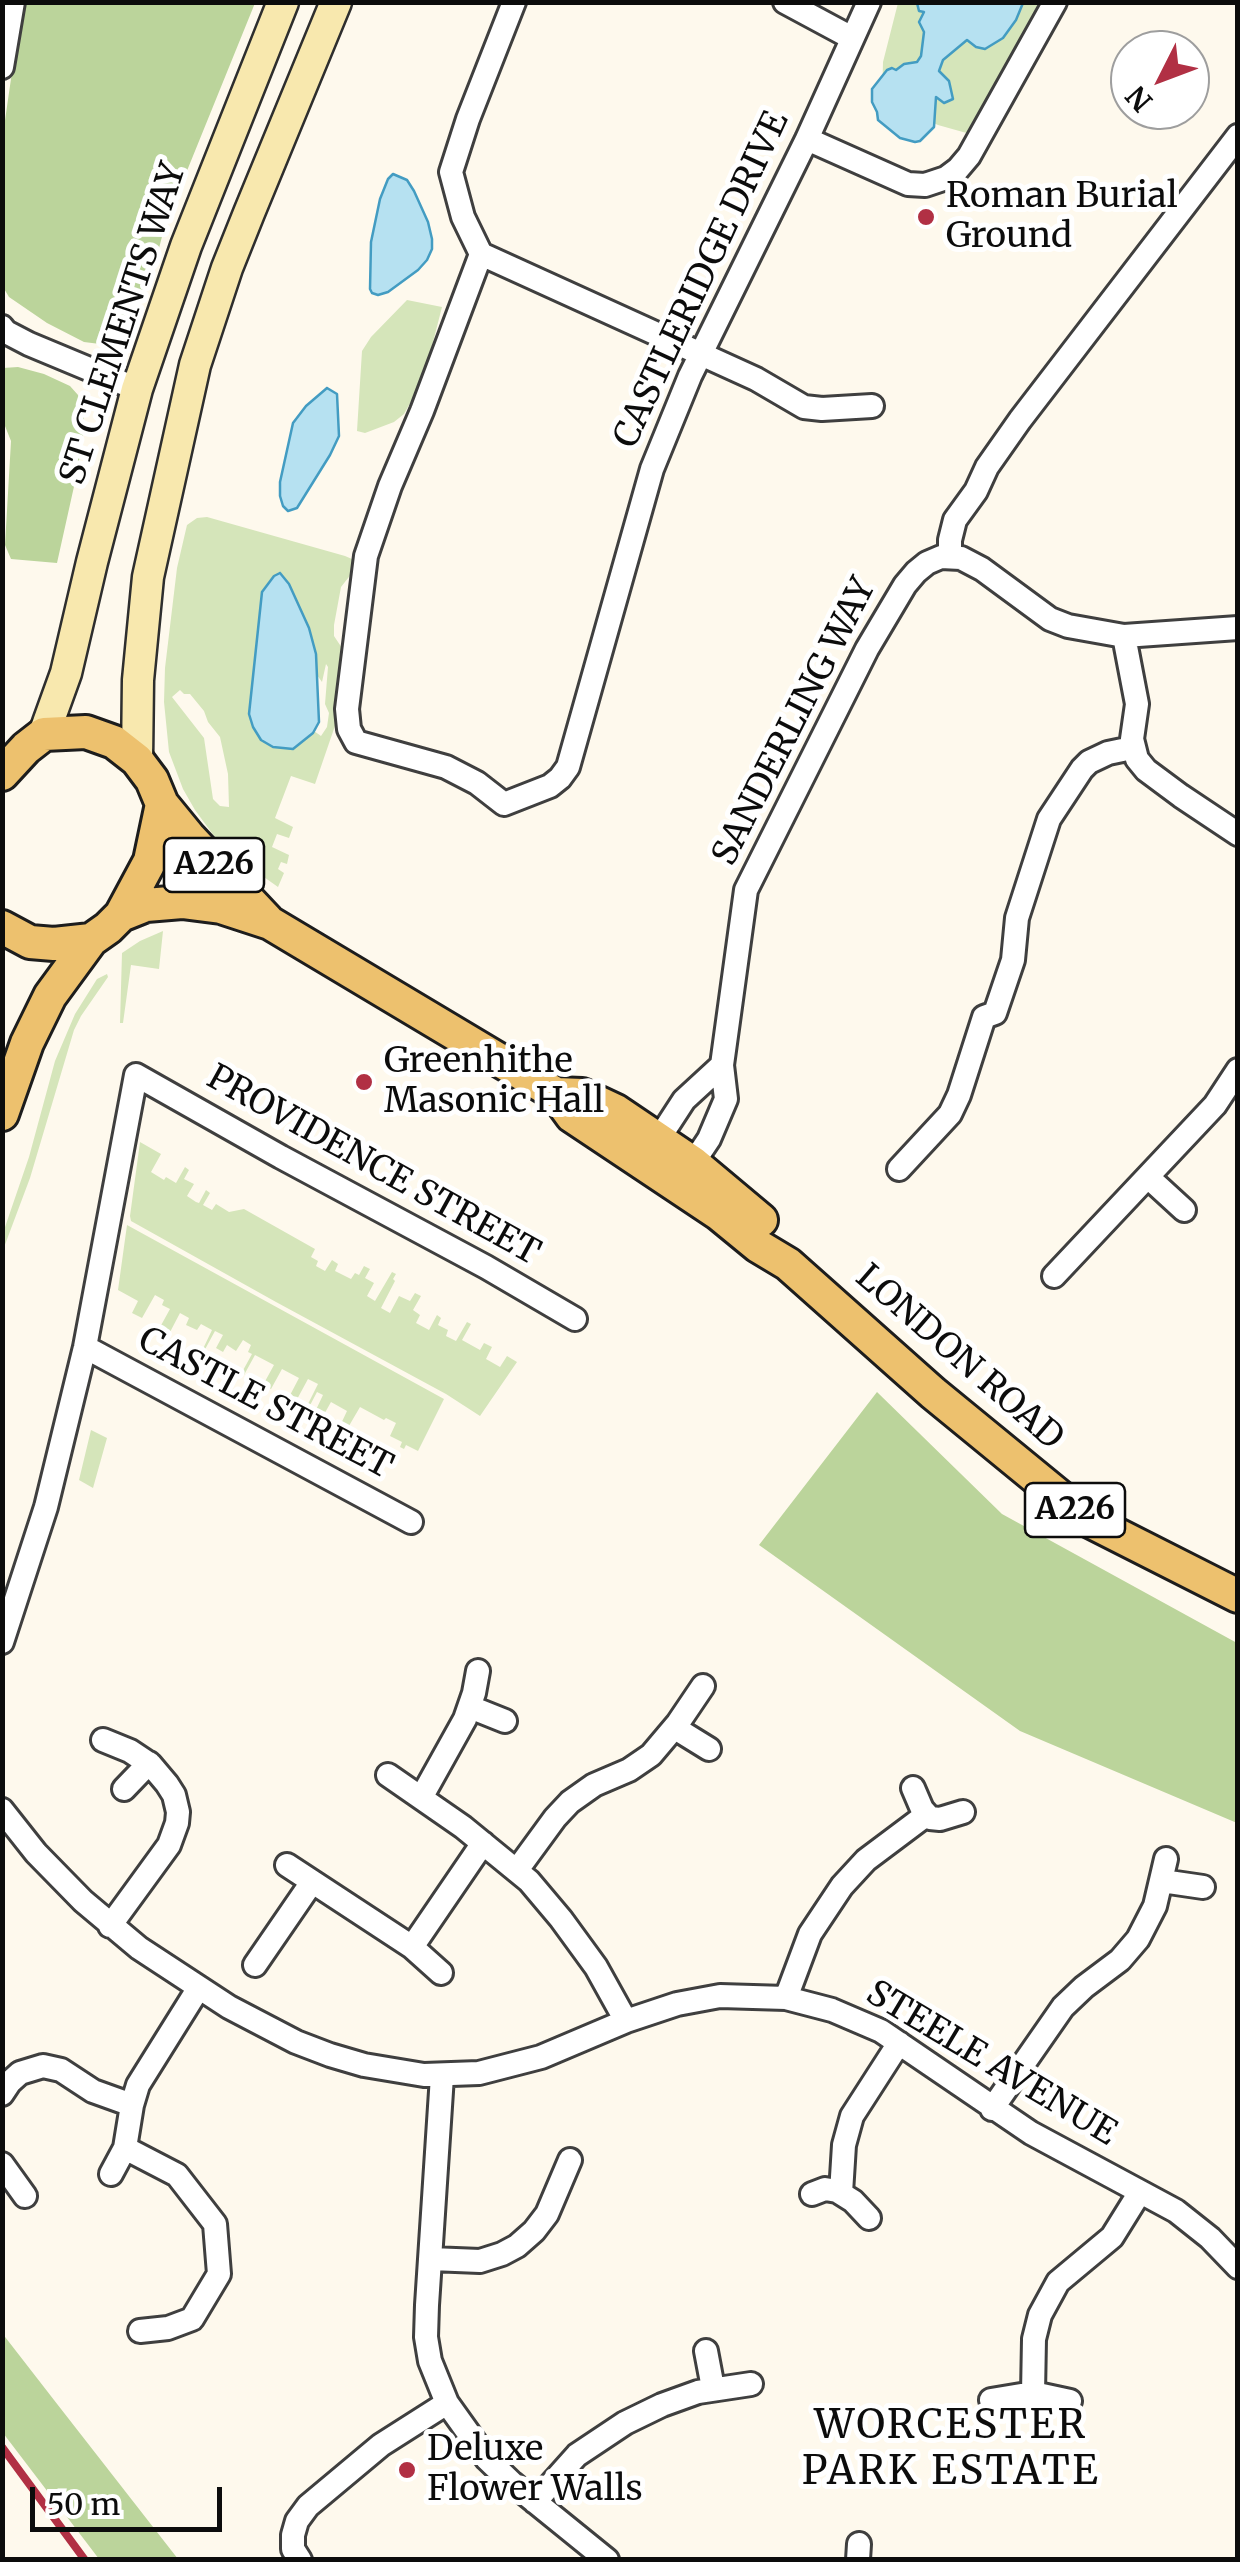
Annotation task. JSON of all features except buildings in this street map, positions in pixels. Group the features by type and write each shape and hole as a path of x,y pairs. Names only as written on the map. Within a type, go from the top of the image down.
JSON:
{"main road":[{"name":"ST CLEMENTS WAY","path":"24,746 66,673 137,389 186,246 283,2"},
{"path":"137,760 138,680 148,577 195,365 248,213 336,2"},
{"path":"2,774 24,746 86,732 114,742 137,760"},
{"name":"LONDON ROAD","path":"137,760 152,780 162,804 270,923"},
{"path":"2,1114 27,1043 50,996 91,940 121,915 150,861 162,804"},
{"name":"LONDON ROAD","path":"121,915 146,905 182,902 221,907 270,923 556,1094 572,1116 788,1264 933,1393 1088,1520 1238,1596"},
{"path":"2,928 30,942 91,940"},
{"name":"LONDON ROAD","path":"556,1094 582,1095 616,1111 692,1163 777,1236 788,1264"}],"street":[{"path":"2,67 13,2"},
{"path":"514,2 451,172 462,217 481,254 756,378 808,408 872,406"},
{"path":"785,2 852,38"},
{"name":"CASTLERIDGE DRIVE","path":"481,254 394,474 366,556 347,714 349,729 358,743 446,767 474,781 504,804 550,786 569,764 649,477 680,400 869,2"},
{"path":"807,139 908,184 925,185 946,178 969,156 1055,2"},
{"path":"1238,136 987,466 976,491 954,522 950,556 974,564 1050,619 1068,626 1124,636 1238,628"},
{"path":"2,327 29,344 137,389"},
{"name":"SANDERLING WAY","path":"692,1163 726,1099 722,1065 746,890 828,721 877,631 913,575 927,563 950,556"},
{"path":"1124,636 1137,704 1132,748 1138,761 1238,834"},
{"path":"900,1169 950,1114 984,1017 995,1013 1013,960 1017,918 1049,819 1089,762 1132,748"},
{"path":"692,1163 658,1174 658,1140 684,1100 722,1065"},
{"path":"1054,1276 1216,1105 1238,1070"},
{"name":"PROVIDENCE STREET","path":"86,1347 136,1075 576,1319"},
{"path":"1148,1177 1184,1210"},
{"path":"2,1642 46,1507 86,1347"},
{"name":"CASTLE STREET","path":"86,1347 410,1522"},
{"path":"421,1798 470,1707 478,1671"},
{"path":"518,1870 570,1802 594,1785 644,1761 675,1728 703,1686"},
{"path":"470,1707 505,1721"},
{"path":"675,1728 709,1749"},
{"path":"103,1740 149,1763 167,1784 178,1808 169,1845 110,1926"},
{"path":"124,1789 149,1763"},
{"path":"388,1775 518,1870 577,1940 626,2021"},
{"path":"913,1788 926,1815 933,1819 963,1812"},
{"name":"STEELE AVENUE","path":"2,1810 49,1866 110,1926 198,1989 276,2032 330,2056 378,2068 442,2076 492,2070 541,2057 626,2021 698,1999 786,1998 858,2020 899,2043 992,2108 1190,2221 1238,2267"},
{"path":"786,1998 810,1934 842,1886 866,1860 926,1815"},
{"path":"412,1947 483,1842"},
{"path":"287,1865 412,1947 441,1973"},
{"path":"992,2108 1063,2007 1114,1965 1138,1939 1152,1915 1164,1870 1202,1887"},
{"path":"255,1965 312,1882"},
{"path":"112,2174 125,2148 138,2085 198,1989"},
{"path":"841,2193 844,2145 852,2116 899,2043"},
{"path":"2,2094 20,2073 48,2066 93,2091 132,2105"},
{"path":"442,2076 426,2305 426,2345 435,2377 448,2404 487,2458 607,2560"},
{"path":"125,2148 177,2174 216,2224 219,2274 192,2318 168,2328 140,2331"},
{"path":"431,2259 480,2261 517,2246 546,2214 570,2160"},
{"path":"2,2164 25,2196"},
{"path":"812,2194 828,2189 841,2193 869,2218"},
{"path":"1032,2394 1035,2331 1046,2300 1061,2279 1112,2237 1140,2192"},
{"path":"706,2351 713,2388"},
{"path":"536,2502 573,2458 615,2428 669,2402 713,2388 750,2384"},
{"path":"992,2400 1032,2394 1070,2401"},
{"path":"300,2560 293,2549 293,2535 308,2506 381,2445 448,2404"}],"green space":[{"path":"22,3 255,3 165,225 135,311 126,331 108,345 84,342 47,323 9,297 3,287 3,134"},
{"path":"898,3 1043,3 970,134 882,101 883,62"},
{"path":"407,300 442,307 413,398 394,422 365,433 357,431 362,351"},
{"path":"18,367 70,386 84,411 77,473 57,563 11,559 5,545 11,441 3,421 3,368"},
{"path":"207,517 345,556 354,563 352,573 341,587 334,625 334,636 344,651 337,720 315,784 291,776 275,818 293,827 289,838 277,834 272,847 289,855 287,864 281,862 278,869 284,873 278,887 217,840 183,789 169,752 165,668 177,568 187,525","holes":["280,573 309,628 317,675 322,682 326,664 328,667 327,727 321,736 314,731 293,749 265,743 250,701 262,592","180,690 190,694 220,737 228,774 229,807 220,806 213,799 204,738 172,697"]},
{"path":"163,931 159,969 131,965 120,1023 122,953"},
{"path":"107,974 74,1030 30,1178 3,1250 3,1233 55,1061 75,1014 97,979"},
{"path":"140,1142 161,1154 151,1172 164,1180 166,1177 176,1183 185,1167 189,1170 184,1179 194,1184 187,1196 196,1202 206,1190 210,1193 203,1205 212,1210 216,1204 229,1212 244,1209 315,1249 311,1257 325,1271 332,1260 338,1264 335,1271 351,1279 364,1266 370,1269 365,1278 374,1283 367,1296 375,1301 392,1272 396,1274 381,1308 390,1313 399,1296 410,1301 415,1293 421,1296 413,1310 420,1315 416,1323 429,1330 437,1315 441,1318 438,1325 448,1330 446,1336 456,1341 467,1322 471,1324 462,1340 480,1350 484,1343 492,1347 486,1359 500,1367 507,1356 517,1362 480,1416 131,1221"},
{"path":"127,1225 444,1399 418,1451 406,1445 404,1449 400,1447 402,1442 390,1436 396,1423 360,1407 346,1431 339,1428 347,1411 331,1402 322,1418 314,1414 323,1395 317,1392 305,1410 318,1384 308,1379 295,1403 288,1399 299,1378 282,1369 271,1389 263,1385 274,1365 255,1355 244,1375 241,1374 252,1354 248,1352 251,1345 243,1340 236,1351 227,1345 223,1352 216,1348 223,1335 215,1331 201,1353 212,1330 201,1324 197,1330 186,1325 189,1318 180,1313 169,1334 159,1329 170,1309 155,1295 142,1318 132,1313 138,1301 118,1290"},
{"path":"877,1392 1002,1514 1237,1643 1237,1823 1020,1731 759,1545"},
{"path":"91,1430 107,1438 93,1488 79,1480"},
{"path":"2,2333 178,2559 99,2559 3,2433"}],"water":[{"path":"917,3 1023,3 1003,38 985,49 967,40 943,60 939,71 949,81 953,99 944,103 936,97 934,127 915,142 900,138 878,120 872,89 887,70 917,62 921,56 924,32 919,22 924,12 919,11"},
{"path":"393,174 407,180 414,191 428,222 432,249 418,270 378,295 370,289 371,242 380,199"},
{"path":"327,388 337,394 339,436 297,508 288,511 280,496 280,482 293,423"},
{"path":"280,573 309,628 316,654 319,722 313,733 293,749 273,747 261,740 249,714 262,592"}],"railway":[{"path":"2,2447 85,2560"}],"place":[{"name":"Roman Burial Ground","path":"926,217"},
{"name":"Greenhithe Masonic Hall","path":"364,1082"},
{"name":"Deluxe Flower Walls","path":"407,2470"}],"district":[{"name":"WORCESTER PARK ESTATE","path":"951,2450"}]}
